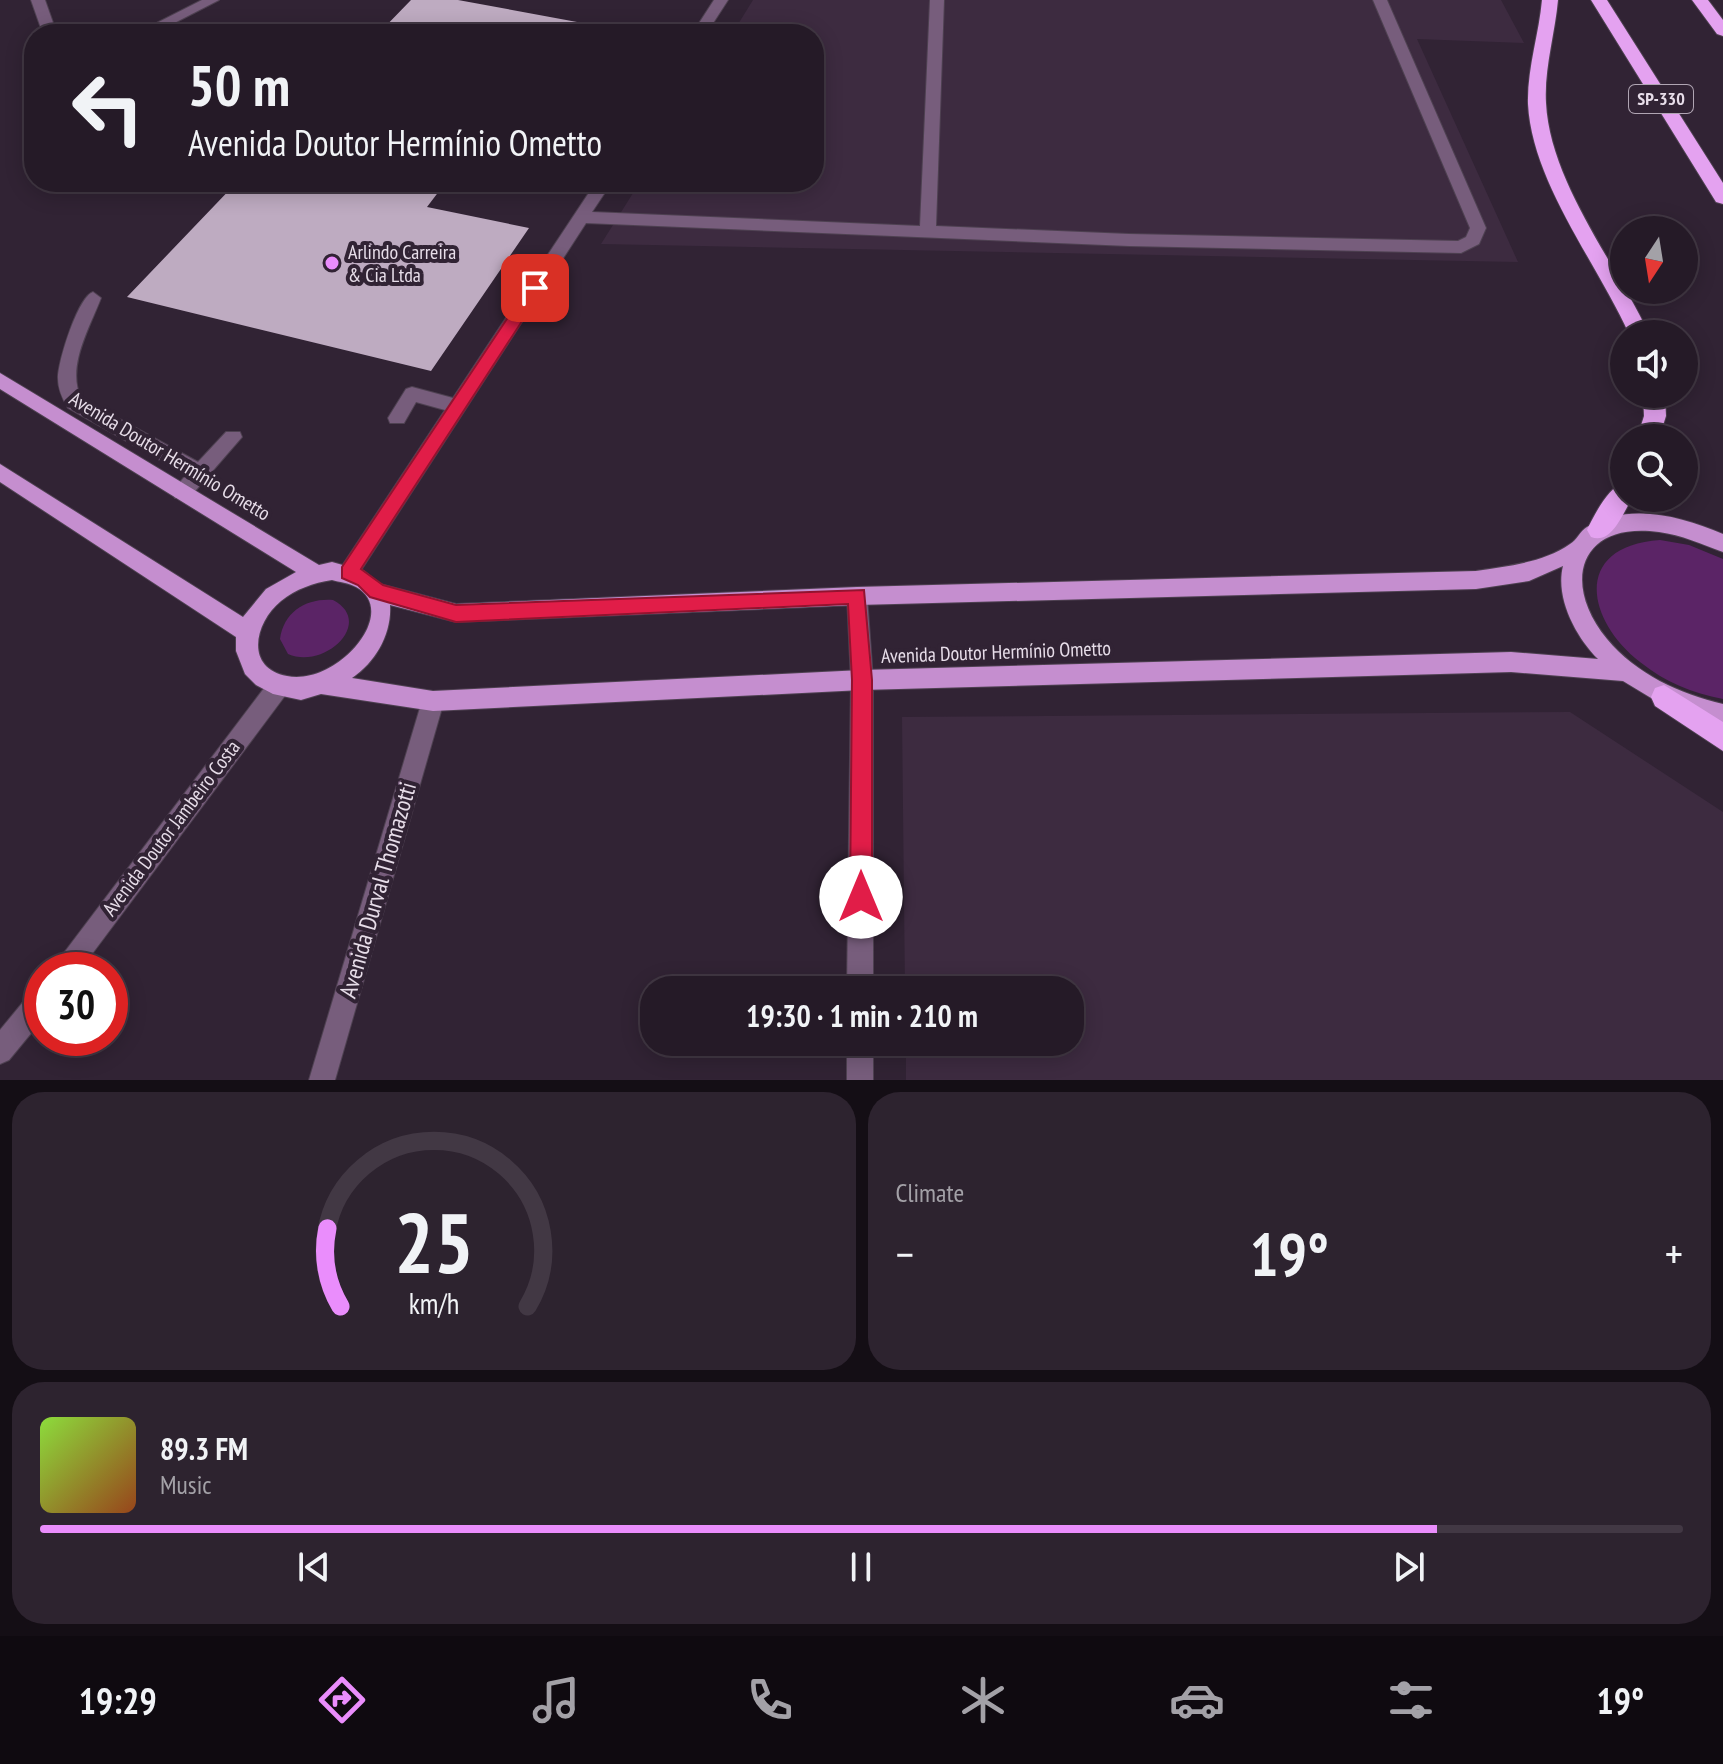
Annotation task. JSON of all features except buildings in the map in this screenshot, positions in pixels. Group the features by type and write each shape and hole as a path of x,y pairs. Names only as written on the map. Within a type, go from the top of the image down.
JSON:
{"highway":[{"path":"1550,0 1537,89 1538,115 1548,156 1632,320"},
{"name":"SP-330","path":"1599,0 1723,198"},
{"path":"1700,0 1723,31"},
{"path":"1599,530 1611,512"},
{"path":"1664,697 1723,738"}],"main road":[{"name":"Avenida Doutor Hermínio Ometto","path":"0,380 315,573"},
{"path":"0,472 249,633"},
{"path":"377,592 456,613 857,596 1476,580 1529,572 1578,550 1599,530 1629,521 1665,521 1704,533 1723,543"},
{"path":"1578,550 1571,576 1577,607 1595,640 1625,671 1664,697 1701,712 1723,715"},
{"path":"349,572 365,580 377,592 382,607 381,625 374,643 360,660 321,684 279,686 263,679 252,666 247,650 249,633 257,613 273,595 315,573 349,572"},
{"name":"Avenida Doutor Hermínio Ometto","path":"321,684 433,701 862,680 1511,662 1625,671"}],"street":[{"path":"38,0 46,24"},
{"path":"163,24 212,0"},
{"path":"705,24 721,0"},
{"path":"928,233 937,0"},
{"path":"582,217 1277,245 1461,247 1473,240 1478,228 1380,0"},
{"path":"349,572 598,192"},
{"path":"93,298 65,378 67,394 74,403 200,473"},
{"path":"397,418 412,394 457,406"},
{"path":"182,492 233,437"},
{"path":"857,596 862,680 860,976"},
{"name":"Avenida Doutor Jambeiro Costa","path":"78,952 279,686"},
{"name":"Avenida Durval Thomazotti","path":"322,1080 433,701"},
{"path":"0,1051 24,1021"},
{"path":"860,1056 860,1080"}],"shaded area":[{"path":"753,0 1501,0 1524,43 1417,39 1518,262 601,244 634,192 824,192 824,24 738,24"},
{"path":"1660,540 1689,545 1723,559 1723,699 1679,686 1640,662 1608,626 1599,606 1597,587 1601,570 1612,556 1632,545"},
{"path":"333,600 345,609 349,620 347,631 340,641 330,650 317,655 302,657 288,654 280,639 286,621 306,604"},
{"path":"1570,712 1723,812 1723,1080 906,1080 906,1056 1084,1056 1084,976 905,976 902,717"}],"place":[{"name":"Arlindo Carreira & Cia Ltda","path":"332,263"}],"route":[{"path":"535,288 349,572 365,580 377,592 456,613 857,596 862,680 861,897"}]}
